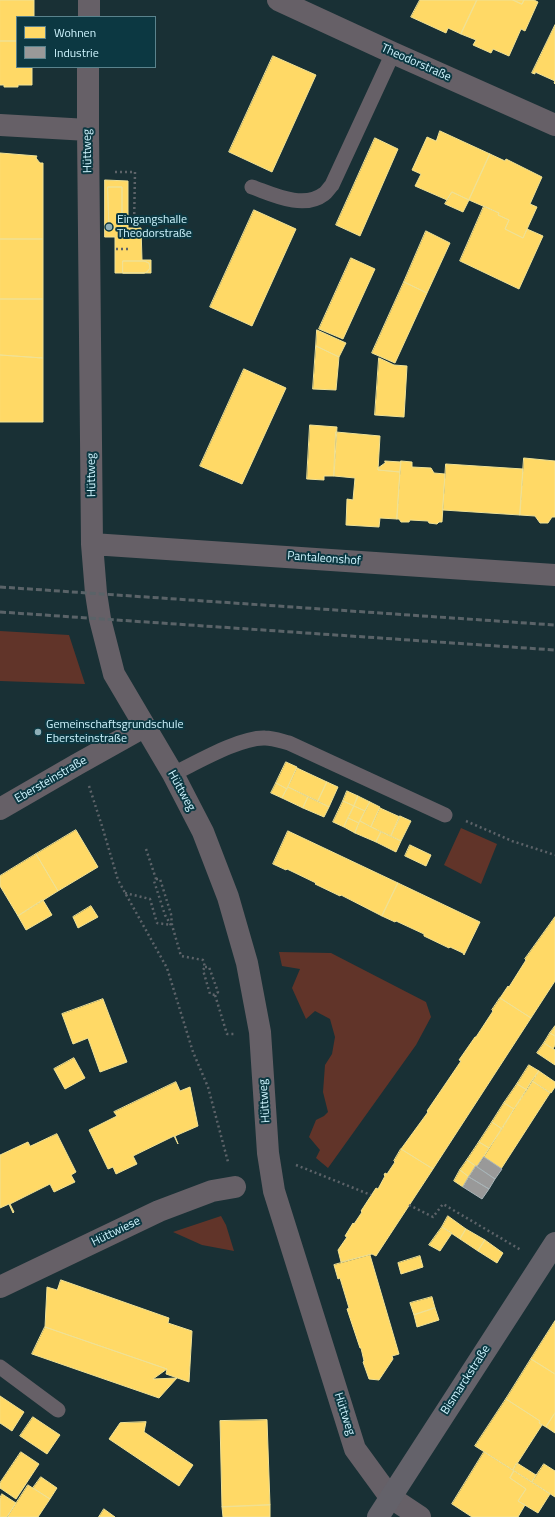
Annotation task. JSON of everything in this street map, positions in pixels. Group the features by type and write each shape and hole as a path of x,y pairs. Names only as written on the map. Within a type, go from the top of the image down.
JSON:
{"main road":[{"name":"Bismarckstraße","path":"378,1517 555,1244"}],"street":[{"path":"89,0 89,16"},
{"name":"Theodorstraße","path":"278,0 394,54 555,125"},
{"name":"Hüttweg","path":"88,68 92,544 96,593 100,619 114,674 173,774 206,839 228,897 247,963 260,1032 268,1153 274,1191 355,1449 390,1497"},
{"path":"0,125 88,130"},
{"name":"Pantaleonshof","path":"92,544 555,574"},
{"name":"Ebersteinstraße","path":"0,810 76,764 144,727"},
{"name":"Hüttwiese","path":"0,1287 159,1211 212,1191 235,1186"},
{"path":"390,1497 420,1517"}],"lane":[{"path":"252,187 298,201 313,200 324,194 332,184 394,54"},
{"path":"173,774 240,742 264,738 275,739 289,743 444,815"},
{"path":"0,1367 58,1410"}],"path":[{"path":"116,172 135,172 134,227"},
{"path":"76,764 90,788 118,880 167,968 193,1052 208,1087 235,1186"},
{"path":"444,815 453,816 512,841 555,855"},
{"path":"146,849 156,878 154,881 165,915 172,925"},
{"path":"156,878 160,880 169,907 172,925 181,956 203,960 205,966 209,968 218,992 215,995 210,994 202,970 205,966"},
{"path":"125,893 150,899 157,923 172,925"},
{"path":"268,1153 371,1196"},
{"path":"409,1205 433,1217 443,1204 542,1263"}],"shaded area":[{"path":"0,631 69,635 85,684 0,681"},
{"path":"461,828 497,844 481,884 444,865"},
{"path":"279,952 331,953 426,1002 431,1017 416,1045 328,1168 316,1158 320,1150 309,1137 316,1120 328,1112 323,1092 325,1065 332,1054 335,1037 330,1019 315,1011 306,1019 292,988 300,969 282,966"},
{"path":"221,1216 226,1225 234,1251 202,1245 173,1232"}],"building: Wohnen":[{"path":"0,0 34,0 34,16 16,16 16,41 0,41"},
{"path":"420,0 477,0 461,34 448,28 446,33 411,17"},
{"path":"477,0 513,0 522,4 524,0 534,0 538,2 525,31 521,29 509,56 493,49 491,53 473,45 476,40 461,34"},
{"path":"513,0 524,0 522,4"},
{"path":"555,25 555,81 535,72 535,74 532,73"},
{"path":"0,41 16,41 16,68 32,68 32,85 4,87 4,85 0,85"},
{"path":"273,56 316,75 272,172 229,152"},
{"path":"440,131 490,154 469,200 452,192 447,200 415,186 421,174 412,170 427,137 436,141"},
{"path":"375,138 398,149 360,236 336,225"},
{"path":"0,153 37,156 36,158 40,163 43,163 43,239 0,239"},
{"path":"490,154 505,161 506,159 542,177 530,204 537,207 523,238 505,229 509,220 498,215 499,213 469,200"},
{"name":"Eingangshalle Theodorstraße","path":"105,180 128,181 128,228 141,228 142,260 151,260 151,273 144,273 150,268 149,263 144,261 123,261 123,273 115,273 115,237 105,237","holes":["108,187 122,187 122,228 113,228 109,223"]},
{"path":"108,187 122,187 122,228 113,228 109,223"},
{"path":"452,192 469,200 463,212 445,204"},
{"path":"484,206 499,213 498,215 509,220 505,229 523,238 527,229 543,236 519,289 460,261"},
{"path":"254,210 296,229 252,326 210,307"},
{"path":"426,231 450,243 427,293 404,282"},
{"path":"0,239 43,239 43,299 0,299"},
{"path":"351,258 375,269 343,339 319,329"},
{"path":"123,261 144,261 149,263 150,268 144,273 123,273"},
{"path":"404,282 427,293 395,363 372,353"},
{"path":"0,299 43,299 43,358 0,355"},
{"path":"317,330 346,343 339,357 316,346"},
{"path":"316,346 339,357 336,390 313,389"},
{"path":"0,355 43,358 43,422 0,422"},
{"path":"379,358 394,365 407,366 404,417 375,415"},
{"path":"244,369 286,388 242,484 200,466"},
{"path":"310,425 337,427 334,476 324,476 324,480 307,479"},
{"path":"336,432 380,436 378,470 400,472 397,519 380,518 379,527 346,525 347,499 353,500 355,478 334,476"},
{"path":"524,458 555,461 555,517 552,517 548,523 540,523 535,516 520,515"},
{"path":"385,461 401,462 400,472 378,470 378,468 385,463"},
{"path":"401,461 412,462 412,467 431,468 434,473 445,474 442,522 437,524 429,523 428,521 410,520 409,522 401,522 397,519"},
{"path":"446,464 523,469 520,515 443,510"},
{"path":"286,762 297,767 287,789 276,783"},
{"path":"297,768 327,782 318,801 288,787"},
{"path":"327,782 338,787 329,807 318,801"},
{"path":"276,783 287,789 282,798 271,793"},
{"path":"288,787 308,797 303,808 282,798"},
{"path":"347,791 358,796 354,806 343,801"},
{"path":"358,796 370,802 365,811 354,806"},
{"path":"308,797 329,807 324,817 303,808"},
{"path":"343,801 354,806 344,827 333,822"},
{"path":"370,802 380,807 371,827 360,821"},
{"path":"354,806 365,811 359,823 348,818"},
{"path":"380,808 400,817 391,836 371,827"},
{"path":"400,816 411,821 401,841 391,836"},
{"path":"348,818 359,823 355,833 344,827"},
{"path":"360,821 381,832 376,842 355,833"},
{"path":"76,830 98,867 58,891 36,854"},
{"path":"288,831 398,883 382,916 287,869 286,870 273,864"},
{"path":"381,832 401,841 396,852 376,842"},
{"path":"410,845 431,855 426,866 405,856"},
{"path":"36,854 58,891 18,916 0,886 0,876"},
{"path":"398,883 480,922 464,955 463,953 424,936 424,934 382,916"},
{"path":"43,900 52,915 26,930 18,916"},
{"path":"91,906 98,917 78,928 73,917"},
{"path":"555,917 555,981 531,1018 500,998 508,986 509,987 526,960 525,959"},
{"path":"500,998 531,1018 433,1169 401,1149 428,1112 427,1111 461,1061 459,1060 476,1037"},
{"path":"103,999 127,1062 100,1072 88,1038 73,1044 62,1014"},
{"path":"555,1026 555,1036 550,1033"},
{"path":"550,1033 555,1036 555,1045 553,1049 544,1043"},
{"path":"544,1043 555,1050 555,1065 537,1053"},
{"path":"74,1058 85,1078 65,1089 54,1069"},
{"path":"529,1065 539,1071 527,1090 517,1084"},
{"path":"539,1071 555,1082 555,1087 551,1093 532,1081"},
{"path":"532,1081 550,1093 501,1169 484,1157"},
{"path":"176,1082 180,1091 190,1087 198,1126 175,1136 178,1144 174,1136 133,1156 137,1164 116,1174 113,1167 108,1169 89,1130 117,1116 114,1112"},
{"path":"517,1084 527,1090 514,1109 504,1103"},
{"path":"504,1103 514,1109 502,1129 492,1122"},
{"path":"492,1122 502,1129 489,1148 479,1142"},
{"path":"57,1134 76,1172 71,1175 75,1182 54,1192 50,1184 10,1204 14,1212 13,1213 9,1204 0,1208 0,1155 28,1142 30,1146"},
{"path":"479,1142 489,1148 477,1167 467,1160"},
{"path":"401,1149 433,1169 376,1256 372,1254 341,1262 338,1250 347,1237 345,1236 362,1212 361,1211 376,1188 378,1189 385,1176 385,1173 387,1174 395,1162 394,1161"},
{"path":"467,1160 476,1166 469,1177 460,1170"},
{"path":"460,1170 469,1177 463,1187 454,1181"},
{"path":"448,1216 466,1229 460,1239 442,1227"},
{"path":"442,1227 452,1233 440,1251 429,1245"},
{"path":"466,1229 485,1240 478,1251 460,1239"},
{"path":"485,1240 503,1253 497,1263 478,1251"},
{"path":"370,1255 399,1354 392,1356 393,1359 379,1380 369,1379 363,1362 361,1348 347,1309 349,1308 340,1278 338,1279 334,1265"},
{"path":"420,1256 423,1267 401,1274 398,1263"},
{"path":"61,1280 169,1318 168,1323 192,1331 189,1382 166,1374 167,1369 45,1327 47,1287 57,1290"},
{"path":"432,1297 435,1308 414,1315 410,1303"},
{"path":"435,1308 439,1320 417,1327 414,1315"},
{"path":"555,1321 555,1374 531,1359"},
{"path":"45,1327 167,1369 153,1379 177,1378 159,1398 32,1354"},
{"path":"531,1359 555,1374 555,1413 546,1427 539,1423 540,1421 506,1399"},
{"path":"0,1396 24,1412 12,1431 0,1423"},
{"path":"506,1399 540,1421 539,1423 542,1425 513,1470 475,1446"},
{"path":"555,1413 555,1433 546,1427"},
{"path":"33,1417 60,1435 47,1454 20,1436"},
{"path":"267,1420 270,1505 222,1507 220,1421"},
{"path":"146,1422 144,1432 193,1465 179,1486 109,1439 120,1423"},
{"path":"21,1452 39,1464 16,1499 0,1488 0,1483"},
{"path":"484,1452 514,1471 510,1478 526,1489 518,1501 525,1505 518,1517 472,1517 452,1504"},
{"path":"517,1463 536,1475 532,1482 513,1470"},
{"path":"544,1464 555,1471 555,1497 532,1482"},
{"path":"514,1471 550,1494 538,1513 518,1501 526,1489 510,1478"},
{"path":"41,1477 57,1488 50,1499 33,1488"},
{"path":"28,1485 50,1499 38,1517 9,1517 8,1516"},
{"path":"2,1494 16,1503 7,1517 0,1517 0,1498"},
{"path":"270,1505 270,1517 223,1517 222,1507"},
{"path":"104,1509 115,1517 99,1517"}],"building: Industrie":[{"path":"484,1157 502,1169 495,1179 477,1167"},
{"path":"476,1166 495,1179 489,1189 469,1177"},
{"path":"469,1177 489,1189 482,1199 463,1187"}],"railway":[{"path":"0,587 555,625"},
{"path":"0,612 555,650"}],"place":[{"name":"Eingangshalle Theodorstraße","path":"109,227"},
{"name":"Gemeinschaftsgrundschule Ebersteinstraße","path":"38,732"}]}
